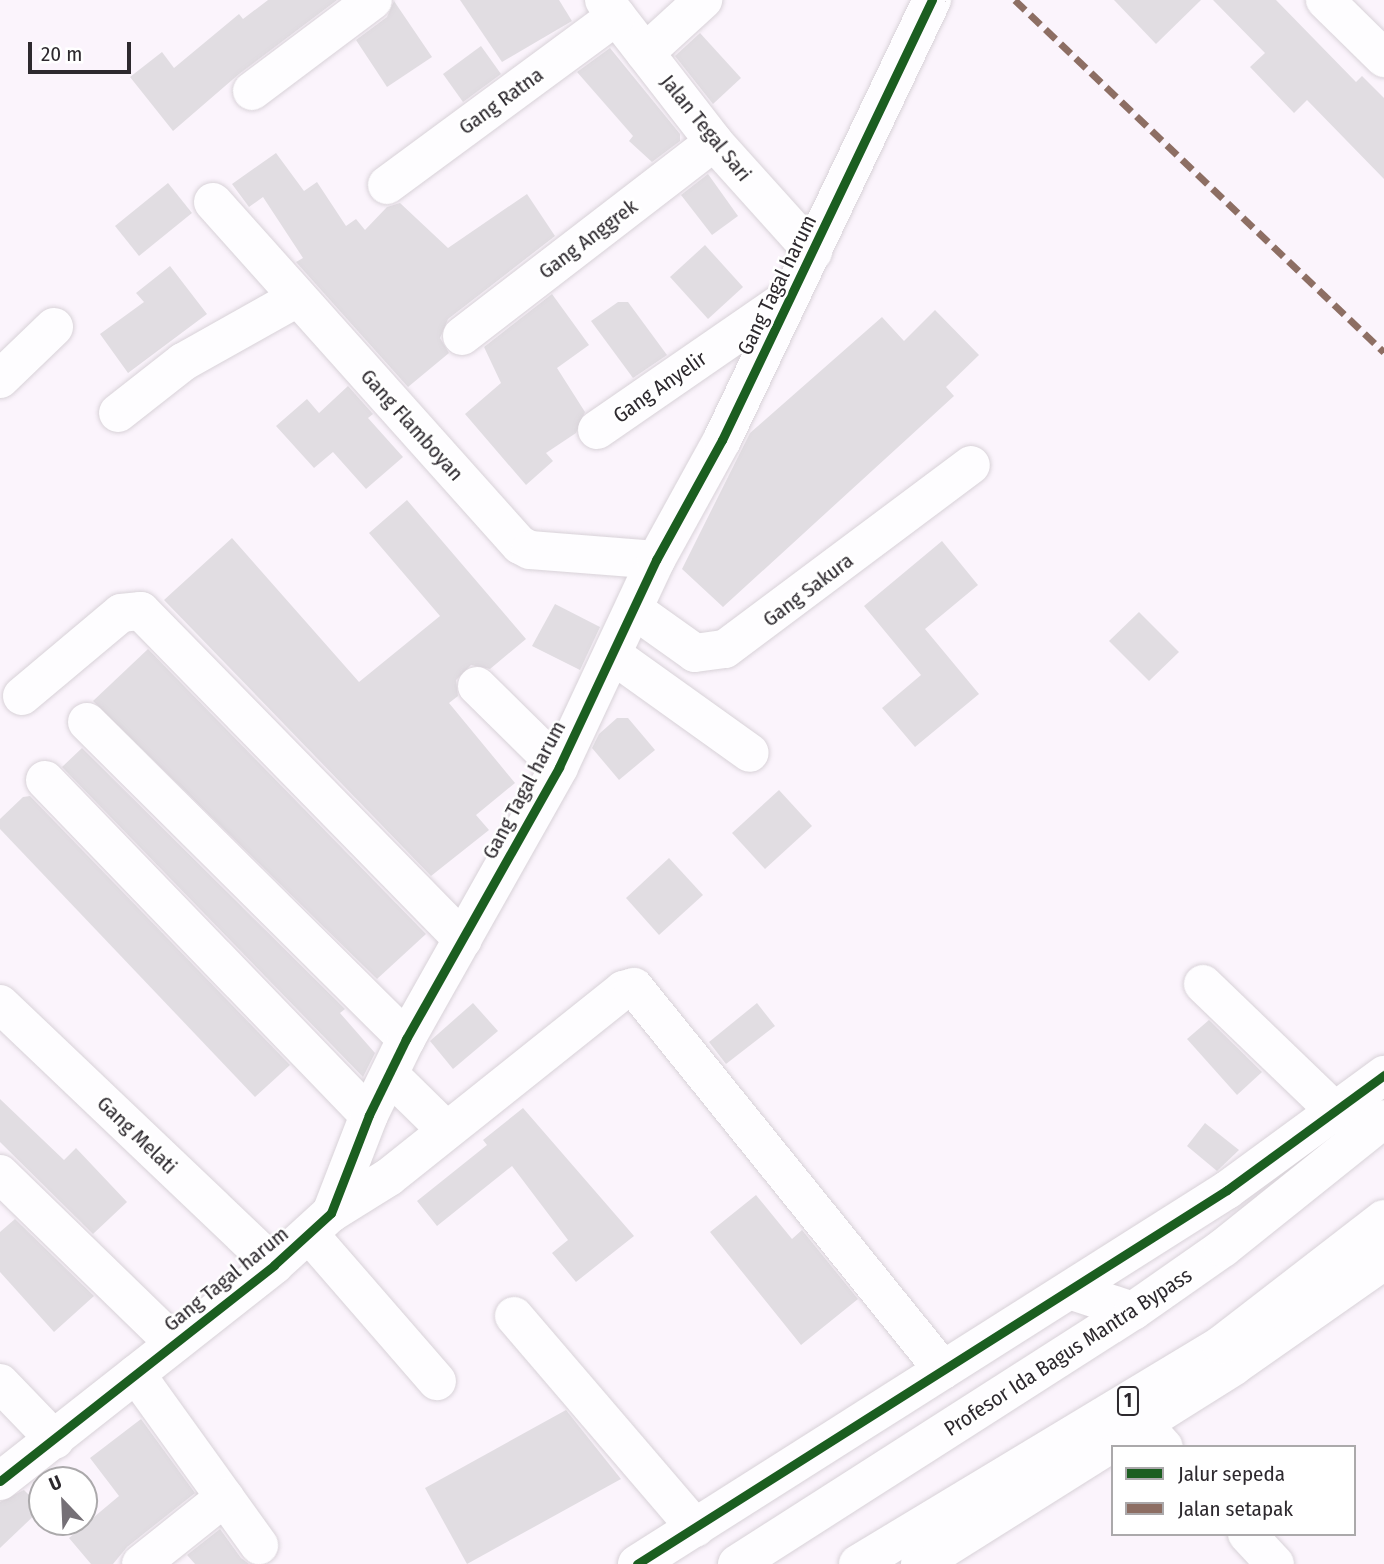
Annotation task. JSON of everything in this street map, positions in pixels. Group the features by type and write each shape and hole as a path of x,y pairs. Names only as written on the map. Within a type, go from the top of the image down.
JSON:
{"main road":[{"path":"252,92 373,0"},
{"path":"645,53 703,0"},
{"name":"Gang Tagal harum","path":"0,1481 274,1265 320,1224 406,1039 558,767 636,611 656,561 722,440 932,0"},
{"path":"1325,0 1378,40"},
{"name":"Jalan Tegal Sari","path":"610,8 714,142 813,252"},
{"name":"Gang Ratna","path":"387,185 610,8"},
{"name":"Gang Anggrek","path":"462,336 714,142"},
{"name":"Gang Flamboyan","path":"213,202 520,545 530,550 656,561"},
{"name":"Gang Anyelir","path":"597,430 791,296"},
{"path":"118,412 183,362 297,298"},
{"path":"0,379 54,327"},
{"name":"Gang Sakura","path":"636,611 695,653 725,649 971,466"},
{"path":"22,696 121,613 141,611 463,940"},
{"path":"613,655 750,753"},
{"path":"477,686 558,767"},
{"path":"87,722 406,1039"},
{"path":"45,780 369,1115"},
{"path":"1203,984 1335,1111"},
{"path":"438,1381 320,1224 389,1177 445,1129 623,990 634,987 943,1370"},
{"name":"Gang Melati","path":"0,1004 274,1265"},
{"path":"390,1074 445,1129"},
{"path":"637,1564 1072,1291 1227,1190 1384,1075"},
{"name":"Profesor Ida Bagus Mantra Bypass","path":"737,1564 1133,1311 1223,1248 1384,1119"},
{"path":"0,1174 174,1343"},
{"name":"1","path":"858,1564 1221,1345 1384,1219"},
{"path":"1136,1445 1154,1435 1384,1261"},
{"path":"1072,1291 1133,1311"},
{"path":"514,1316 696,1528"},
{"path":"136,1374 259,1545"},
{"path":"0,1383 55,1440"},
{"path":"920,1564 1111,1459"},
{"path":"141,1564 225,1497"},
{"path":"1249,1536 1275,1564"}],"building":[{"path":"268,0 337,0 239,74 173,131 130,77 162,52 174,68 239,14 243,19"},
{"path":"460,0 559,0 572,21 502,62"},
{"path":"1114,0 1201,0 1156,44"},
{"path":"1213,0 1276,0 1356,82 1362,76 1384,98 1384,179 1307,100 1294,113 1250,67 1265,53"},
{"path":"394,1 432,57 387,87 356,40 387,17"},
{"path":"700,33 741,78 713,104 675,56"},
{"path":"481,46 501,74 463,102 443,74"},
{"path":"610,48 680,134 680,141 652,162 629,141 633,136 577,72"},
{"path":"276,153 304,191 317,182 346,226 356,219 365,230 387,207 400,203 448,248 527,194 555,236 448,319 440,338 449,353 408,387 296,262 303,258 263,197 249,207 232,184"},
{"path":"708,174 738,216 712,235 681,195"},
{"path":"168,183 192,213 139,256 115,226"},
{"path":"705,245 743,287 708,319 670,277"},
{"path":"170,266 207,314 128,373 100,334 144,302 136,293"},
{"path":"552,294 589,345 557,368 585,412 576,433 546,453 553,461 526,485 465,414 501,383 484,347"},
{"path":"618,302 628,302 667,355 633,378 591,321"},
{"path":"935,310 979,355 946,387 954,396 723,607 682,569 750,433 882,317 904,341"},
{"path":"348,386 373,414 368,418 403,457 366,489 333,452 314,468 276,426 307,399 319,413"},
{"path":"407,500 526,639 490,669 471,665 456,680 458,696 449,703 515,783 476,815 489,830 431,876 164,600 232,538 359,682 440,616 369,533"},
{"path":"942,541 978,585 925,629 979,694 915,747 882,708 921,675 864,606"},
{"path":"555,604 600,627 580,670 532,646"},
{"path":"1139,612 1179,652 1149,681 1109,641"},
{"path":"148,649 426,934 377,979 93,701"},
{"path":"617,718 628,718 655,750 619,780 592,748 599,734"},
{"path":"82,748 345,1009 340,1013 375,1053 363,1077 62,767"},
{"path":"779,790 812,826 765,869 732,833"},
{"path":"30,796 290,1065 255,1097 0,829 0,819 23,797"},
{"path":"669,858 703,895 659,935 626,898"},
{"path":"473,1003 498,1031 453,1069 430,1041"},
{"path":"757,1003 775,1026 726,1064 709,1042"},
{"path":"1209,1020 1262,1072 1237,1095 1187,1039"},
{"path":"0,1099 64,1160 76,1148 127,1202 93,1234 0,1142"},
{"path":"523,1108 634,1236 576,1282 552,1253 568,1240 512,1166 437,1226 417,1201 487,1145 483,1140"},
{"path":"1205,1123 1239,1150 1217,1171 1187,1146"},
{"path":"756,1195 792,1239 802,1230 858,1299 801,1345 710,1232"},
{"path":"15,1219 94,1296 54,1332 0,1272 0,1232"},
{"path":"566,1410 621,1479 467,1564 425,1488"},
{"path":"141,1419 195,1493 127,1547 113,1564 91,1564 69,1538 98,1536 98,1514 119,1496 90,1458"},
{"path":"24,1490 28,1494 28,1521 0,1548 0,1502"},
{"path":"220,1529 241,1558 249,1564 195,1564 187,1555"}],"marked path":[{"path":"1015,0 1384,352"}],"cycle path":[{"path":"0,1481 274,1265 331,1213 369,1115 406,1039 559,767 656,560 722,440 932,0"},
{"path":"637,1564 1227,1190 1384,1075"}]}
